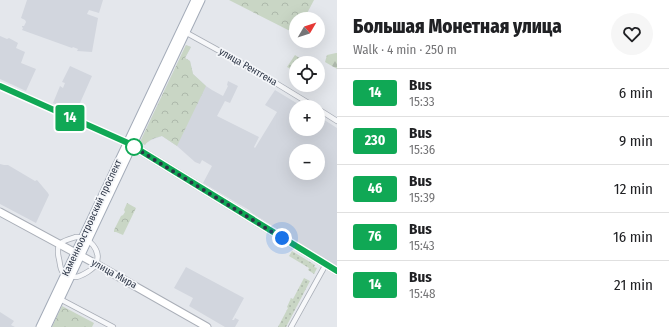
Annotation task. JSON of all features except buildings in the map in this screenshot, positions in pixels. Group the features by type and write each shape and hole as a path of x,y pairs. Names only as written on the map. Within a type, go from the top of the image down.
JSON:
{"street":[{"name":"Каменноостровский проспект","path":"184,31 195,0"},
{"name":"Каменноостровский проспект","path":"40,327 68,275 184,31 201,0"},
{"name":"улица Рентгена","path":"184,31 256,71 304,100"},
{"path":"0,86 130,145 337,271"},
{"path":"325,113 337,121"},
{"name":"улица Мира","path":"0,212 207,327"},
{"path":"80,237 85,239 94,245 98,256 96,264 91,270 78,276 74,277 68,275 63,272 61,268 58,253 59,244 62,241 71,238 80,237"},
{"path":"291,327 326,264"},
{"name":"Каменноостровский проспект","path":"47,327 60,299 68,275"},
{"path":"60,299 113,327"}],"shaded area":[{"path":"27,0 103,0 99,13 89,10 87,14 98,18 92,52 77,51 78,49 73,47 72,48 22,30 22,26 24,26 26,22 21,18"},
{"path":"0,36 7,39 9,38 18,43 16,48 25,52 21,63 36,69 26,91 0,79"},
{"path":"186,45 191,47 185,58 190,61 193,74 206,86 223,96 228,86 228,81 238,86 230,103 225,101 217,116 259,137 254,147 255,148 277,112 265,105 275,90 291,100 289,100 289,136 325,136 325,120 337,128 337,266 249,210 203,183 212,166 202,160 200,164 195,162 177,146 162,136 151,140 145,145 140,142"},
{"path":"70,66 92,76 80,103 82,104 77,115 53,103 60,86 63,88 65,83 62,82"},
{"path":"0,164 8,165 35,181 37,180 48,193 49,195 36,223 0,204"},
{"path":"186,267 244,298 232,320 235,318 239,320 235,327 225,327 189,306 193,298 174,288"},
{"path":"0,312 14,321 11,325 15,327 0,327"}],"green space":[{"path":"229,0 314,0 308,12 289,12 289,30"},
{"path":"186,45 191,47 185,58 190,61 193,74 206,86 177,146 162,136 152,139 145,145 140,142"},
{"path":"337,53 337,69 325,62 327,55"},
{"path":"127,203 136,208 123,235 114,232 114,230 121,216 125,212 124,210"},
{"path":"292,251 315,265 314,267 317,268 314,274 308,270 309,268 289,256"},
{"path":"304,278 310,281 286,327 278,327 288,308 287,307 291,298 293,299"},
{"path":"62,306 94,323 92,327 52,327"}],"bus line":[{"name":"14","path":"0,86 128,143 337,271"}],"route":[{"path":"134,147 132,146 282,238"}]}
